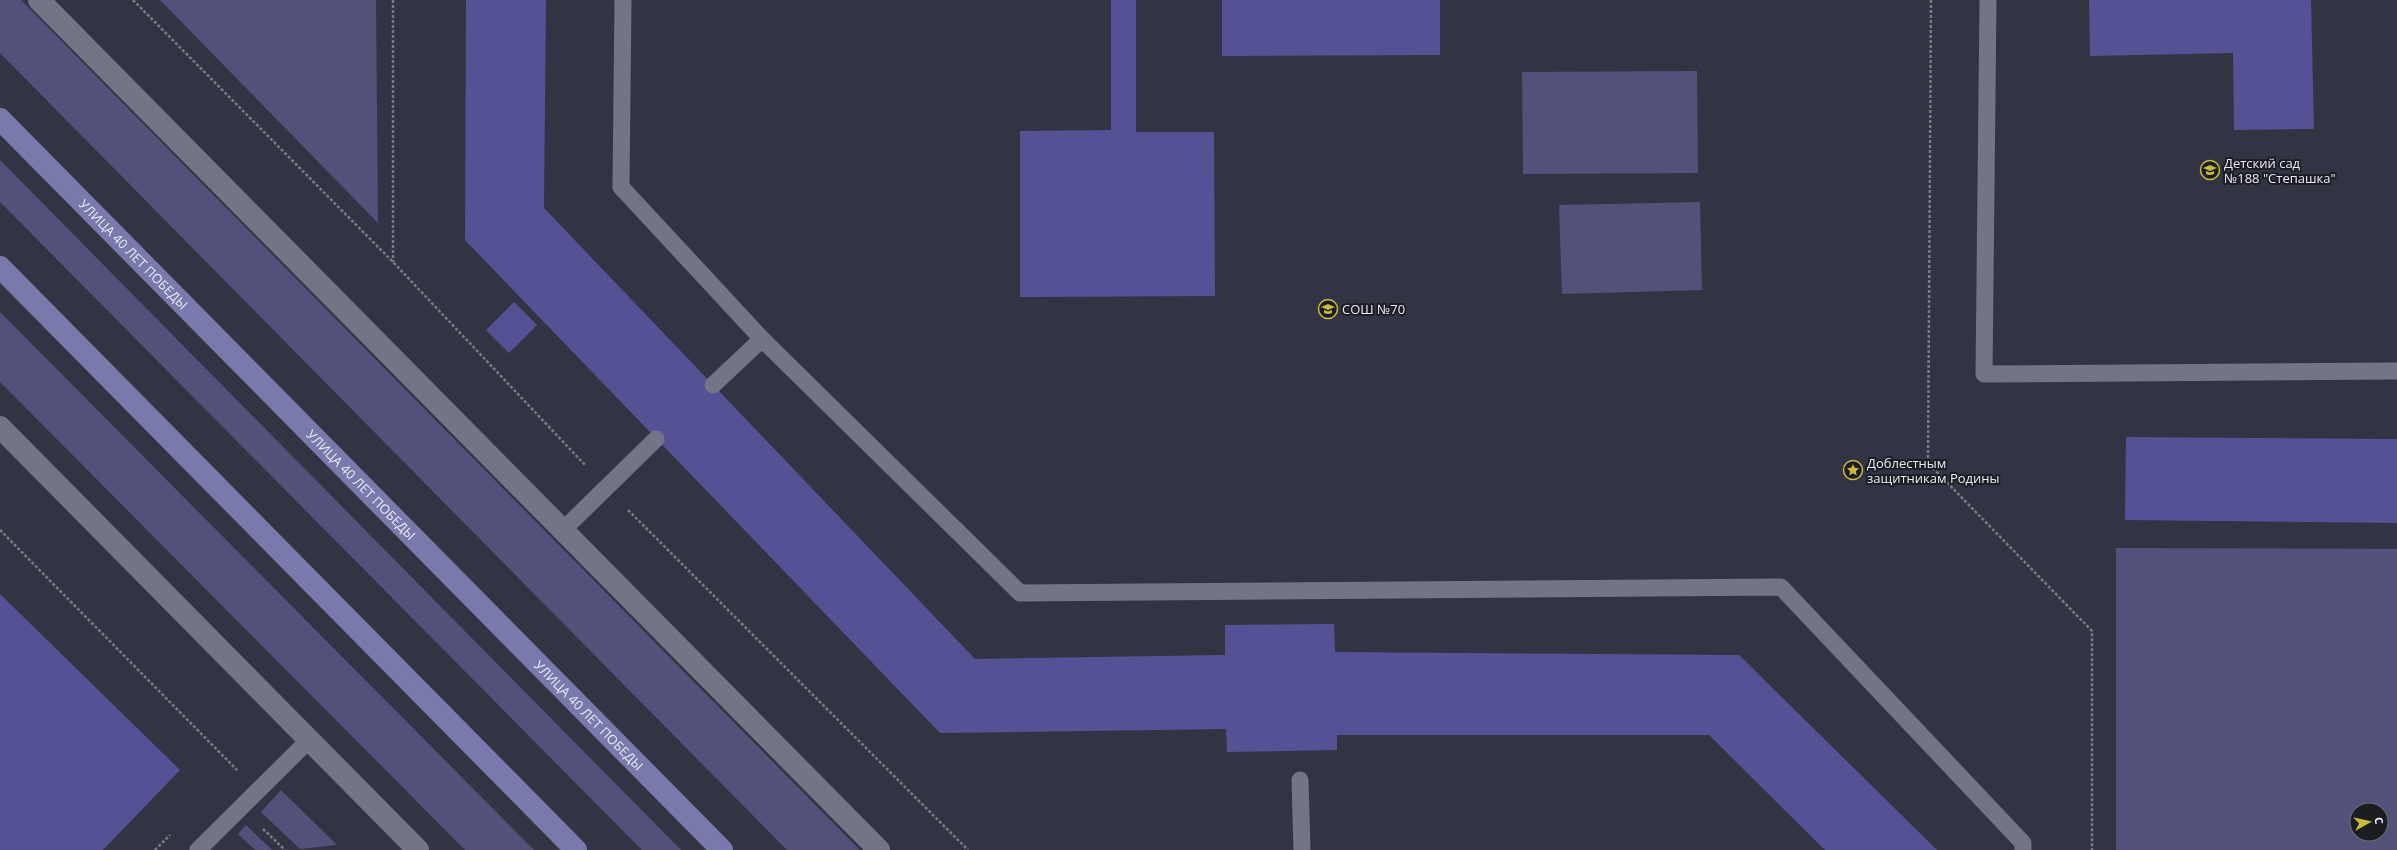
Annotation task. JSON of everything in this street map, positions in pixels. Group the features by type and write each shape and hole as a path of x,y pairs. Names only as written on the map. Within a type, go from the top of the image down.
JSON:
{"main road":[{"name":"УЛИЦА 40 ЛЕТ ПОБЕДЫ","path":"0,119 722,850"},
{"path":"0,267 576,850"}],"street":[{"path":"40,0 879,850"},
{"path":"0,427 418,850"}],"lane":[{"path":"624,0 621,187 762,339 1020,593 1781,587 2023,842 2023,850"},
{"path":"1988,0 1984,374 2397,371"},
{"path":"713,385 762,339"},
{"path":"563,530 605,487 656,439"},
{"path":"198,850 309,740"},
{"path":"1300,780 1302,850"}],"path":[{"path":"133,0 393,262 605,487 968,850"},
{"path":"393,0 393,262"},
{"path":"1931,0 1928,463 2092,631 2092,850"},
{"path":"0,530 237,769 232,774"},
{"path":"155,850 171,834"}],"shaded area":[{"path":"0,0 21,0 860,850 787,850 0,53"},
{"path":"160,0 376,0 378,223"},
{"path":"1697,71 1698,173 1523,174 1522,72"},
{"path":"0,160 681,850 642,850 0,202"},
{"path":"1700,202 1702,290 1562,294 1559,205"},
{"path":"0,312 534,850 465,850 0,382"},
{"path":"2116,548 2397,549 2397,850 2116,850"},
{"path":"281,790 337,845 300,849 261,812"},
{"path":"246,825 272,850 255,850 238,834"}],"building":[{"path":"466,0 546,0 544,208 975,659 1225,655 1225,625 1334,624 1335,652 1739,655 1937,850 1825,850 1709,735 1337,735 1337,750 1227,752 1226,729 940,733 465,240"},
{"path":"1111,0 1136,0 1136,132 1214,132 1215,296 1020,297 1020,131 1111,130"},
{"path":"1222,0 1440,0 1440,55 1222,56"},
{"path":"2089,0 2311,0 2314,129 2234,130 2233,53 2090,56"},
{"path":"514,302 537,325 509,353 486,330"},
{"path":"2126,437 2397,439 2397,523 2125,520"},
{"path":"0,594 180,770 103,850 0,850"}],"place":[{"name":"Детский сад №188 \"Степашка\"","path":"2210,170"},
{"name":"СОШ №70","path":"1328,309"},
{"name":"Доблестным защитникам Родины","path":"1853,470"}]}
